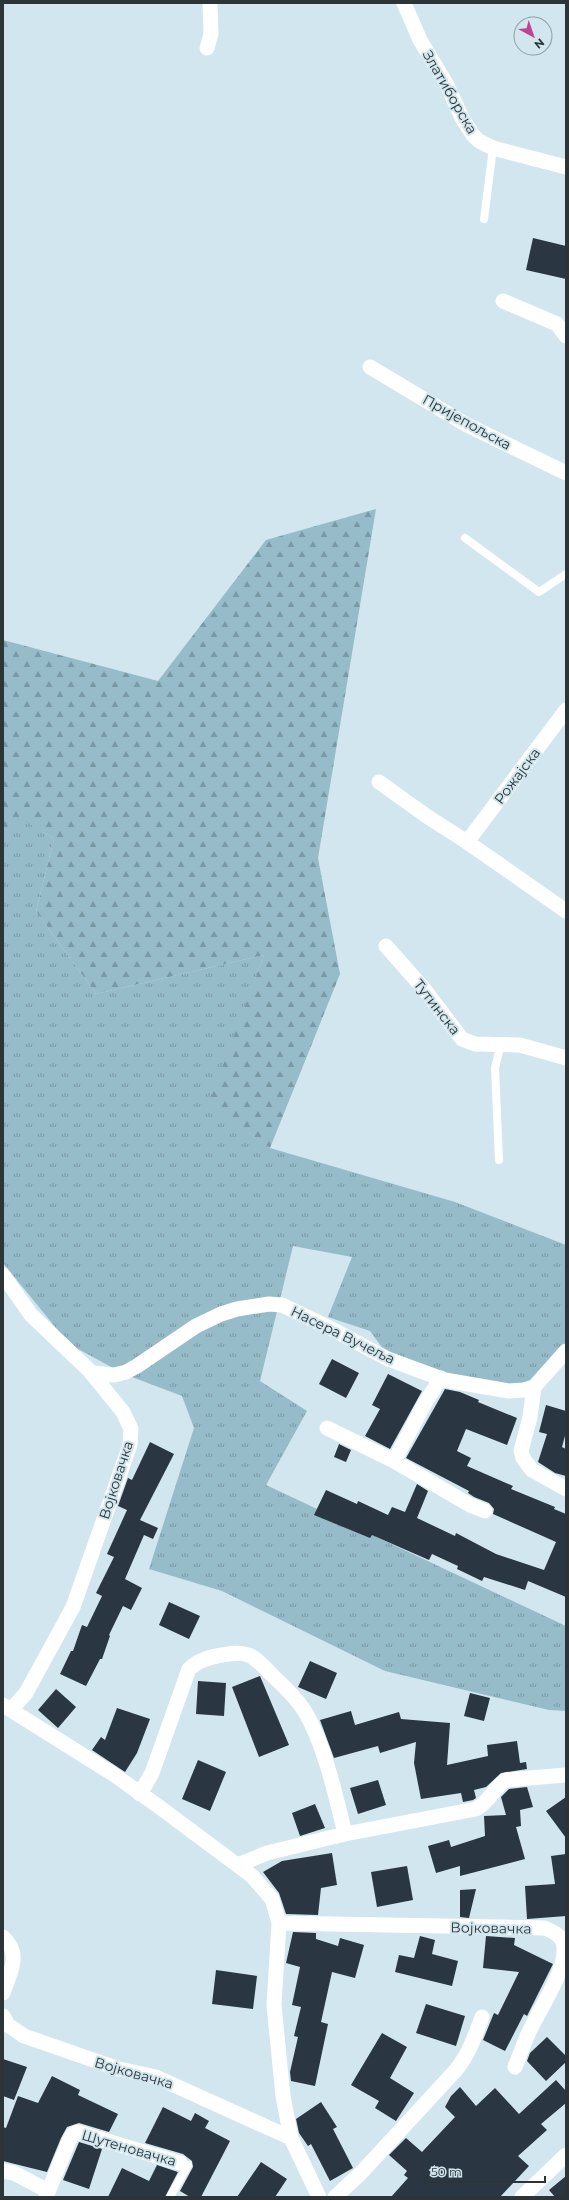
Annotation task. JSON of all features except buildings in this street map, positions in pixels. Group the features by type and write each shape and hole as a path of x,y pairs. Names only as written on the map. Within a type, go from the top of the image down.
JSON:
{"street":[{"path":"207,48 211,34 210,3"},
{"name":"Златиборска","path":"404,3 420,40 450,91 467,128 479,141 494,148 566,167"},
{"path":"504,301 557,324 566,336"},
{"name":"Пријепољска","path":"370,367 467,425 566,473"},
{"name":"Рожајска","path":"467,842 566,710"},
{"path":"379,782 428,818 467,842 566,911"},
{"name":"Тутинска","path":"386,946 424,989 462,1039 475,1044 520,1044 566,1058"},
{"name":"Војковачка","path":"3,1275 32,1315 92,1373 123,1412 131,1429 130,1445 73,1607 26,1693 7,1707 113,1774 260,1882 276,1908 279,1923 274,1985 275,2028 283,2096 291,2138 312,2193"},
{"name":"Насера Вучеља","path":"92,1373 114,1375 126,1372 196,1326 221,1314 236,1309 269,1304 282,1305 330,1328 388,1359 441,1378 510,1391 524,1390 534,1387"},
{"path":"566,1351 534,1387 530,1417 521,1451 523,1458 532,1470 566,1489"},
{"path":"394,1461 425,1403 441,1378"},
{"path":"327,1428 394,1461 470,1505 485,1511"},
{"path":"140,1794 152,1773 189,1669 196,1662 242,1652 250,1654 257,1660 292,1696 307,1716 318,1741 345,1834"},
{"path":"238,1865 267,1853 345,1834 476,1809 483,1805 500,1784 506,1780 566,1775"},
{"name":"Војковачка","path":"279,1923 544,1928 550,1930 561,1938 564,1943 560,1970 529,2032 515,2067"},
{"path":"3,1937 13,1948 14,1957 3,1993"},
{"name":"Војковачка","path":"3,2016 8,2024 24,2036 119,2069 156,2077 291,2138"},
{"path":"335,2197 360,2174 465,2059 474,2040 482,2017"},
{"name":"Шутеновачка","path":"3,2171 14,2173 47,2194 69,2141 72,2135 77,2132 180,2163"},
{"path":"522,2197 566,2155"}],"lane":[{"path":"484,219 494,148"},
{"path":"465,538 539,592 566,574"},
{"path":"498,1160 495,1068 501,1043"},
{"name":"Шутеновачка","path":"170,2197 188,2165 180,2163"}],"green space":[{"path":"376,509 318,858 340,974 270,1148 209,1103 264,955 96,994 36,911 54,839 19,817 3,830 3,640 158,681 266,540"},
{"path":"19,816 54,839 36,911 96,994 264,955 210,1103 270,1148 455,1202 566,1245 566,1345 542,1371 523,1386 444,1375 387,1354 370,1331 328,1317 352,1257 293,1246 260,1381 307,1411 266,1485 566,1626 566,1711 549,1710 385,1671 222,1591 149,1569 194,1428 182,1396 124,1374 69,1344 3,1263 3,830"}]}
